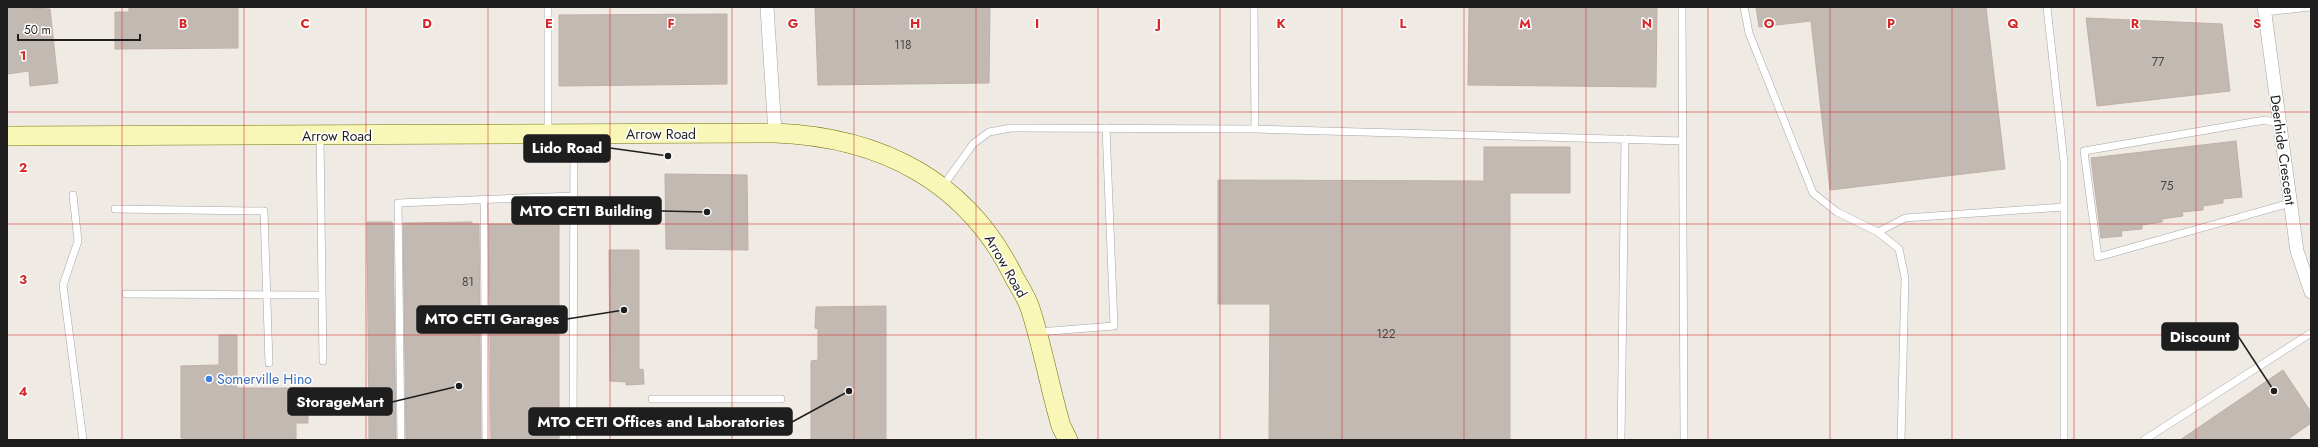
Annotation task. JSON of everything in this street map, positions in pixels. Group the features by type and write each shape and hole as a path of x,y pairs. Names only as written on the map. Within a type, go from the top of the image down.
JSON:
{"street":[{"path":"767,7 775,133"},
{"name":"Deerhide Crescent","path":"2264,10 2297,251 2311,292"},
{"name":"Arrow Road","path":"7,136 320,136 775,133 806,134 856,144 890,158 943,186 970,211 992,238 1009,266 1031,310 1061,426 1068,440"}],"lane":[{"path":"548,7 548,134"},
{"path":"1254,7 1255,128"},
{"path":"1682,7 1684,440"},
{"path":"1744,7 1749,33 1813,193 1837,212 1878,232 1899,249 1905,278 1901,440"},
{"path":"2048,7 2064,162 2064,440"},
{"path":"2264,10 2310,7"},
{"path":"2280,124 2265,120 2084,151 2098,257 2290,203"},
{"path":"943,186 973,144 989,132 1011,128 1255,128 1683,141"},
{"path":"1036,332 1114,326 1106,128"},
{"path":"573,440 574,134"},
{"path":"320,136 323,361"},
{"path":"1621,440 1625,140"},
{"path":"73,194 78,241 63,285 83,440"},
{"path":"400,440 398,203 574,196"},
{"path":"484,199 486,440"},
{"path":"1878,232 1905,218 2064,207"},
{"path":"115,209 264,211 269,363"},
{"path":"126,294 267,294 322,296"},
{"path":"2144,440 2311,333"},
{"path":"652,399 781,399"}],"building":[{"path":"7,7 50,9 58,83 30,86 29,71 7,74"},
{"path":"129,7 238,7 238,48 115,49 115,12 129,12"},
{"path":"815,7 990,7 989,83 818,85"},
{"path":"1469,7 1657,7 1656,87 1468,85"},
{"path":"1756,7 1986,7 2005,169 1830,190 1811,21 1759,27"},
{"path":"727,14 727,84 559,86 559,15"},
{"path":"2086,18 2222,24 2230,91 2097,106"},
{"path":"2236,141 2242,197 2223,199 2223,203 2203,206 2203,210 2182,212 2183,216 2162,219 2162,222 2142,225 2142,229 2121,231 2122,236 2101,238 2091,158"},
{"path":"1484,147 1570,147 1570,193 1510,193 1510,440 1269,440 1270,304 1218,304 1218,180 1484,181"},
{"path":"665,174 747,175 748,250 666,249"},
{"path":"367,222 392,222 393,224 396,440 369,440"},
{"path":"472,222 472,224 479,224 481,440 406,440 403,223"},
{"path":"489,224 559,224 559,440 491,440"},
{"path":"609,250 639,250 639,370 643,369 644,384 626,385 626,382 610,381"},
{"path":"886,306 886,440 811,440 811,361 818,360 818,329 815,328 816,307"},
{"name":"Somerville Hino","path":"219,335 237,335 237,388 308,388 308,423 296,423 296,440 185,440 185,438 181,438 181,366 219,365"},
{"path":"2283,370 2311,412 2311,423 2287,440 2180,440"}],"place":[{"name":"Lido Road","path":"668,156"},
{"name":"MTO CETI Building","path":"707,212"},
{"name":"MTO CETI Garages","path":"624,310"},
{"name":"Somerville Hino","path":"209,379"},
{"name":"StorageMart","path":"459,386"},
{"name":"MTO CETI Offices and Laboratories","path":"849,391"},
{"name":"Discount","path":"2274,391"}]}
